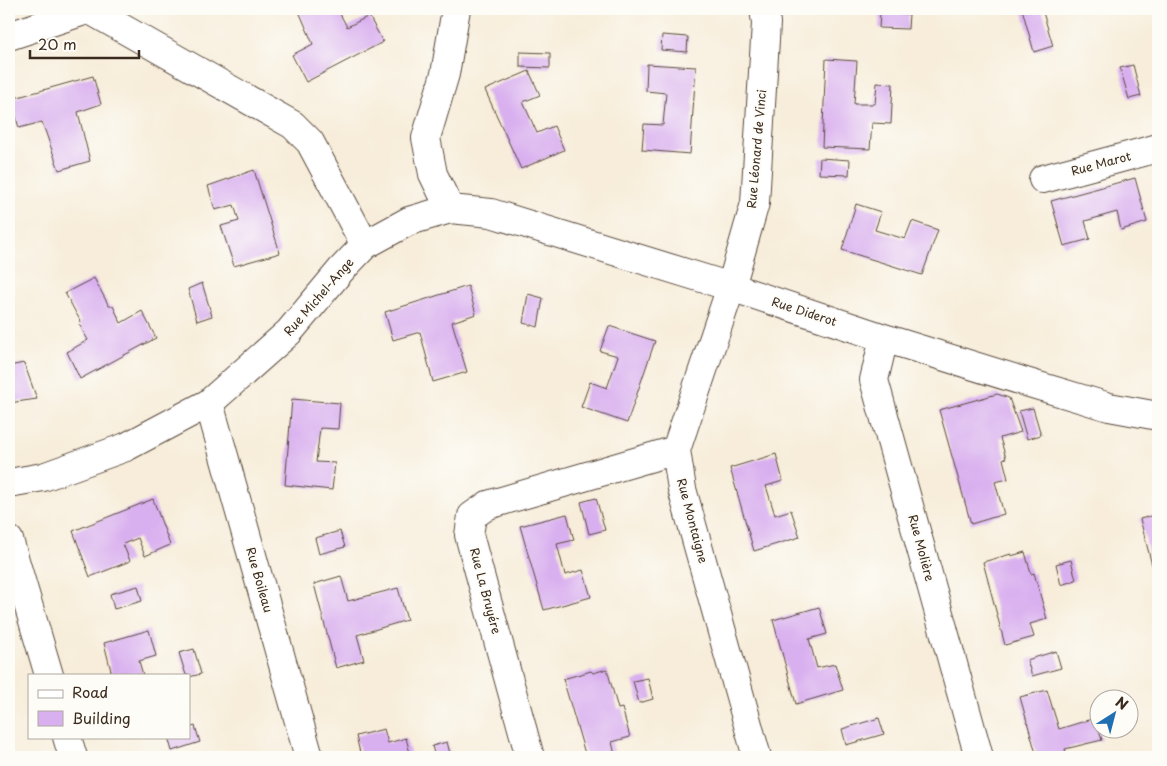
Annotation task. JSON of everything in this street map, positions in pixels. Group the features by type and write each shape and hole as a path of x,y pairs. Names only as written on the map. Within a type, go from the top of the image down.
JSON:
{"street":[{"path":"9,36 90,9 293,125 310,142 365,245"},
{"path":"450,209 433,174 426,138 444,74 456,9"},
{"name":"Rue Léonard de Vinci","path":"731,287 755,203 766,23 764,9"},
{"name":"Rue Marot","path":"1044,179 1158,148"},
{"name":"Rue Michel-Ange","path":"9,483 43,477 126,447 209,403 289,332 341,270 365,245 409,221 450,209"},
{"name":"Rue Diderot","path":"450,209 491,213 731,287 884,338 1109,407 1158,416"},
{"name":"Rue Montaigne","path":"731,287 676,450 682,489 757,757"},
{"name":"Rue Molière","path":"884,338 874,380 978,757"},
{"name":"Rue Boileau","path":"209,403 309,757"},
{"name":"Rue La Bruyére","path":"530,757 469,535 472,516 488,505 676,450"},
{"path":"9,540 49,674"},
{"path":"67,738 73,757"}],"building":[{"path":"298,9 335,9 337,13 339,12 347,27 369,16 383,42 306,82 292,55 313,44"},
{"path":"565,9 565,11 544,10"},
{"path":"1022,9 1042,9 1053,46 1034,52"},
{"path":"880,13 909,14 908,29 879,28"},
{"path":"662,35 688,37 687,52 661,50"},
{"path":"520,52 550,53 550,68 520,67"},
{"path":"826,59 857,61 854,104 875,104 877,83 893,84 891,124 872,123 870,149 822,147"},
{"path":"647,64 696,67 690,154 642,150 644,124 663,125 666,93 646,91"},
{"path":"1133,65 1141,96 1129,99 1120,68"},
{"path":"529,71 540,95 523,102 537,133 554,126 564,150 521,169 485,90"},
{"path":"93,76 101,104 78,112 90,161 59,170 42,122 19,128 11,99"},
{"path":"820,158 850,160 849,175 819,174"},
{"path":"254,170 280,253 234,266 221,226 239,221 234,205 215,210 208,186"},
{"path":"1135,178 1147,222 1121,230 1117,212 1085,221 1090,239 1064,246 1051,201"},
{"path":"856,204 881,212 875,230 905,239 912,221 938,230 922,275 842,250"},
{"path":"94,278 109,306 113,306 121,323 142,311 156,338 80,379 67,352 88,340 79,324 81,322 65,293"},
{"path":"202,283 212,316 197,321 188,289"},
{"path":"468,286 476,314 452,322 467,372 433,382 420,332 393,340 385,312"},
{"path":"528,294 543,298 538,327 523,323"},
{"path":"609,326 655,341 627,423 581,407 590,382 607,388 618,356 600,351"},
{"path":"24,363 37,399 9,403 9,366"},
{"path":"997,394 1009,398 1021,432 1000,438 1006,458 1003,459 1008,479 995,482 1004,514 971,524 939,410"},
{"path":"292,399 340,403 338,429 320,428 316,462 335,463 332,490 285,485"},
{"path":"1033,408 1041,435 1027,439 1019,411"},
{"path":"776,454 783,481 766,486 775,515 791,510 800,537 754,551 730,468"},
{"path":"596,498 605,530 589,534 581,502"},
{"path":"153,499 170,545 145,556 138,538 123,544 130,561 90,577 73,531"},
{"path":"567,514 574,540 557,544 565,575 583,570 591,597 544,610 520,526"},
{"path":"1158,514 1158,563 1152,565 1140,519"},
{"path":"340,531 345,547 319,554 315,538"},
{"path":"1025,552 1031,574 1034,573 1047,619 1030,624 1034,637 1005,645 983,562"},
{"path":"1071,560 1076,580 1061,585 1056,564"},
{"path":"341,576 348,601 398,588 407,620 357,635 364,660 336,668 314,584"},
{"path":"138,586 142,601 114,609 110,594"},
{"path":"819,607 827,634 809,639 817,668 835,664 843,690 796,704 773,620"},
{"path":"149,630 156,656 139,661 143,674 112,674 104,643"},
{"path":"194,649 201,674 190,677 190,674 186,674 179,653"},
{"path":"1056,651 1061,668 1032,676 1027,660"},
{"path":"607,669 618,709 622,708 630,737 612,742 615,755 586,757 563,679 591,671 593,673"},
{"path":"648,678 653,699 639,703 633,681"},
{"path":"1047,690 1059,729 1090,720 1090,738 1101,738 1102,740 1065,749 1067,757 1037,757 1020,697"},
{"path":"879,718 884,734 846,745 842,729"},
{"path":"195,726 200,742 172,751 168,738 190,738 190,728"},
{"path":"384,729 388,743 406,738 411,757 361,757 356,736"},
{"path":"447,742 451,757 435,757 432,746"}]}
